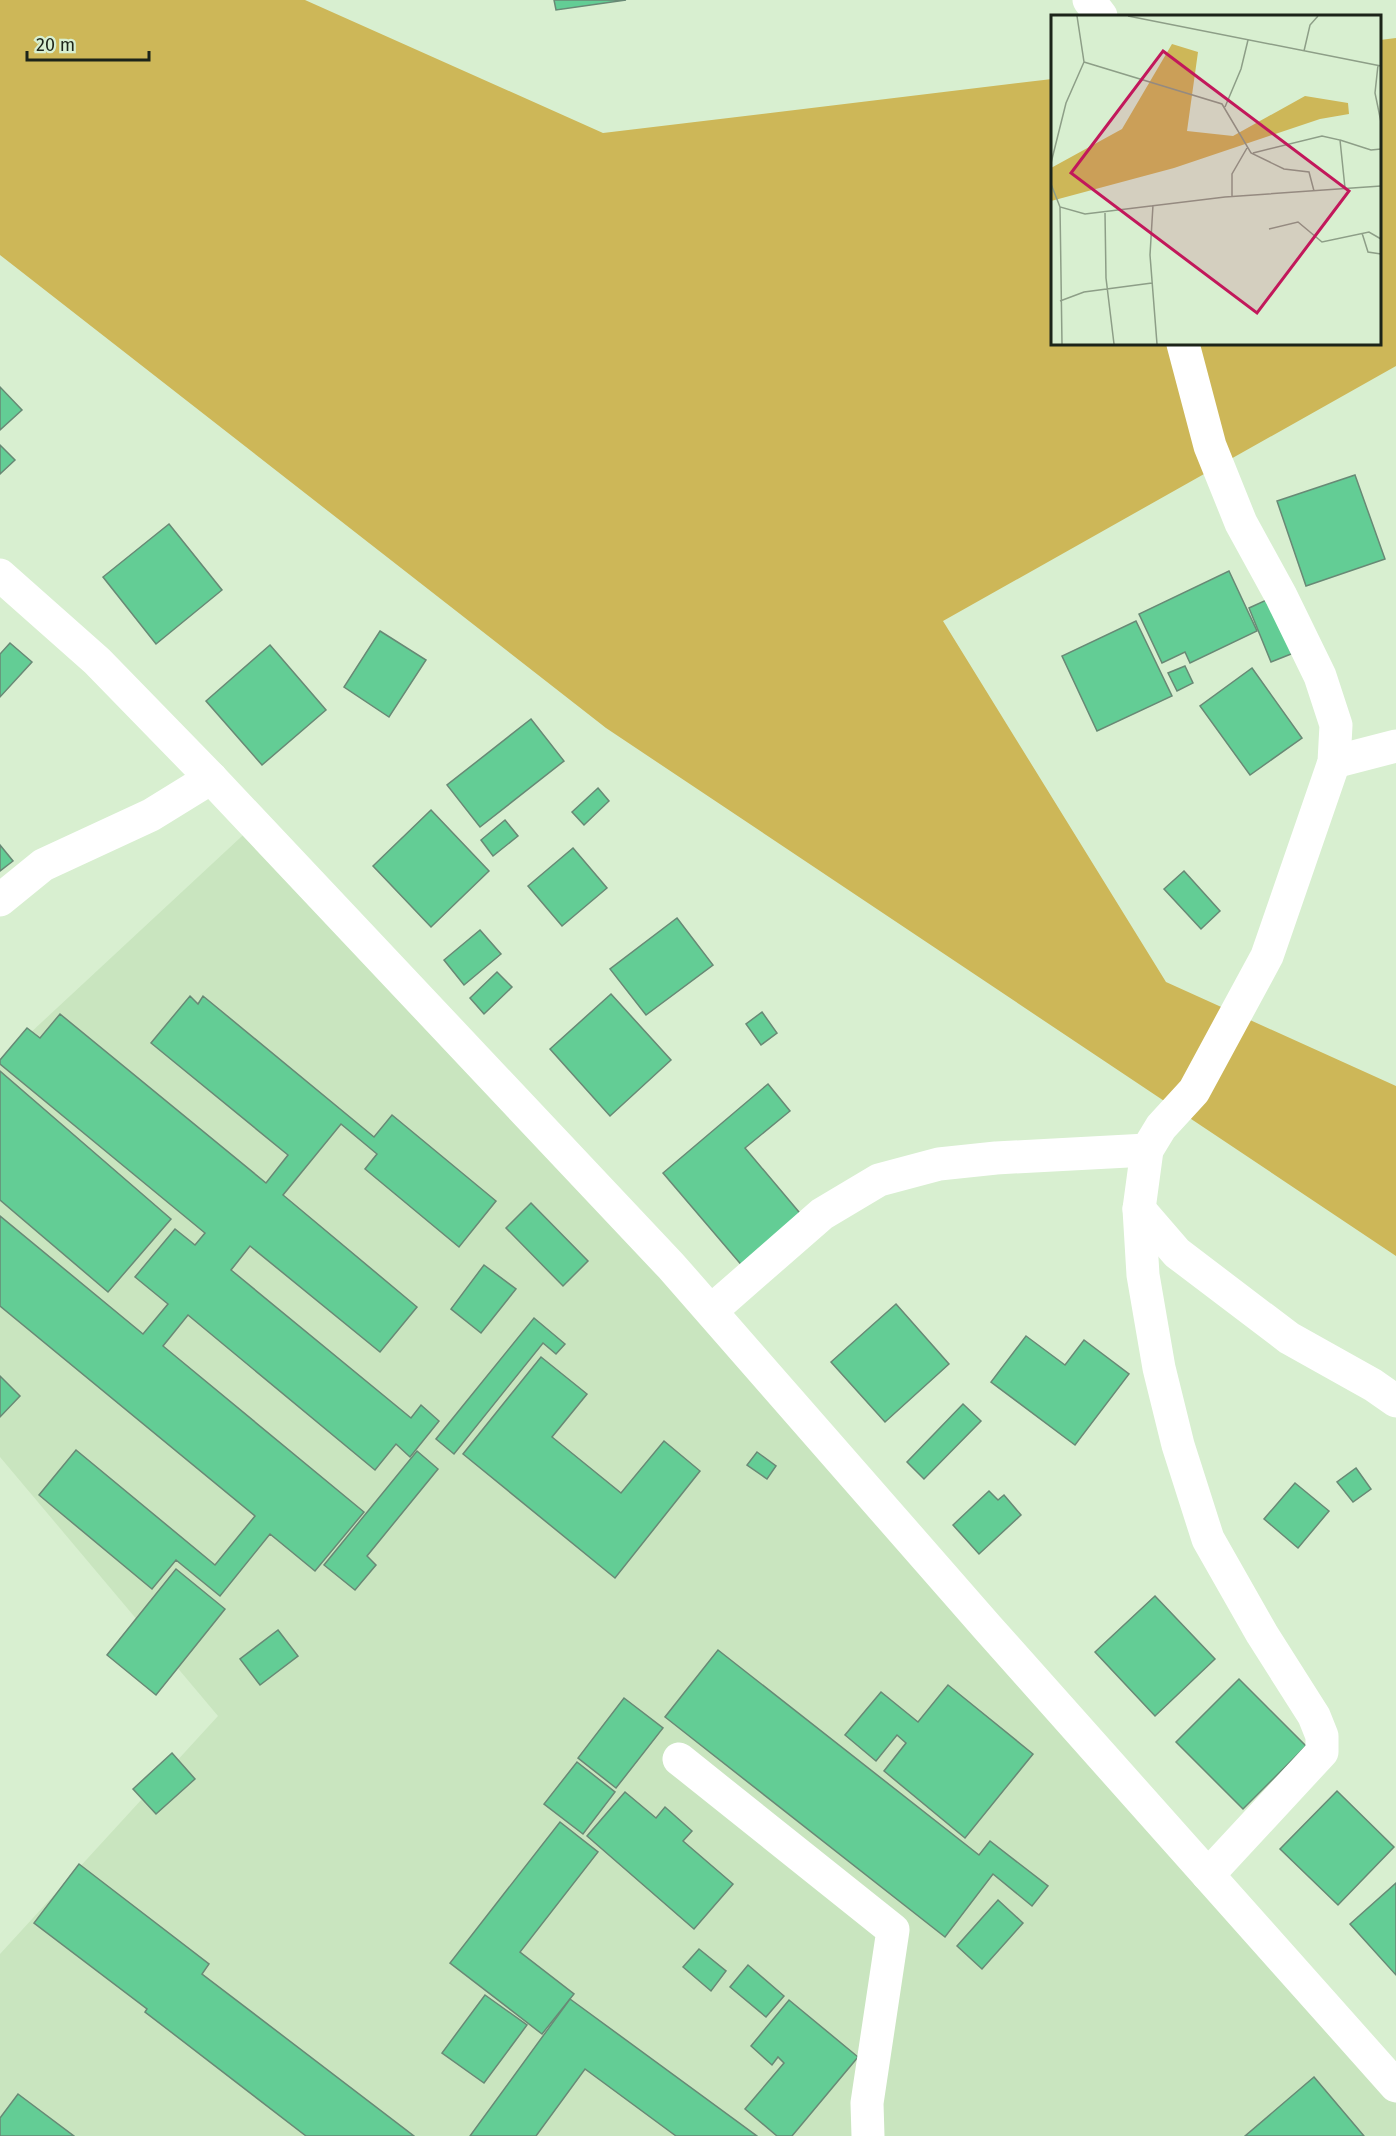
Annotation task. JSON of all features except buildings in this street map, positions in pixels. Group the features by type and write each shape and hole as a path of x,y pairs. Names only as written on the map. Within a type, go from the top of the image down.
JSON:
{"street":[{"path":"1089,0 1100,15"},
{"path":"1183,345 1210,446 1241,524 1281,596 1320,676 1336,725 1334,762 1267,957 1194,1091 1161,1127 1147,1150 1139,1209 1143,1275 1160,1368 1178,1445 1208,1539 1262,1634 1314,1716 1323,1736 1322,1752 1208,1875"},
{"path":"0,575 97,661 211,778 711,1311 987,1628 1396,2086"},
{"path":"1334,762 1396,746"},
{"path":"0,900 43,865 151,815 211,778"},
{"path":"711,1311 822,1214 879,1180 939,1164 996,1158 1147,1150"},
{"path":"1139,1209 1177,1253 1289,1338 1373,1385 1396,1401"},
{"path":"680,1759 893,1930 867,2103 868,2136"}],"shaded area":[{"path":"0,0 305,0 603,133 1051,79 1051,345 1381,345 1381,40 1396,38 1396,366 943,621 1166,982 1396,1086 1396,1256 606,728 0,255"},
{"path":"255,824 1396,2096 1396,2136 0,2136 0,1954 218,1716 0,1457 0,1061"}]}
